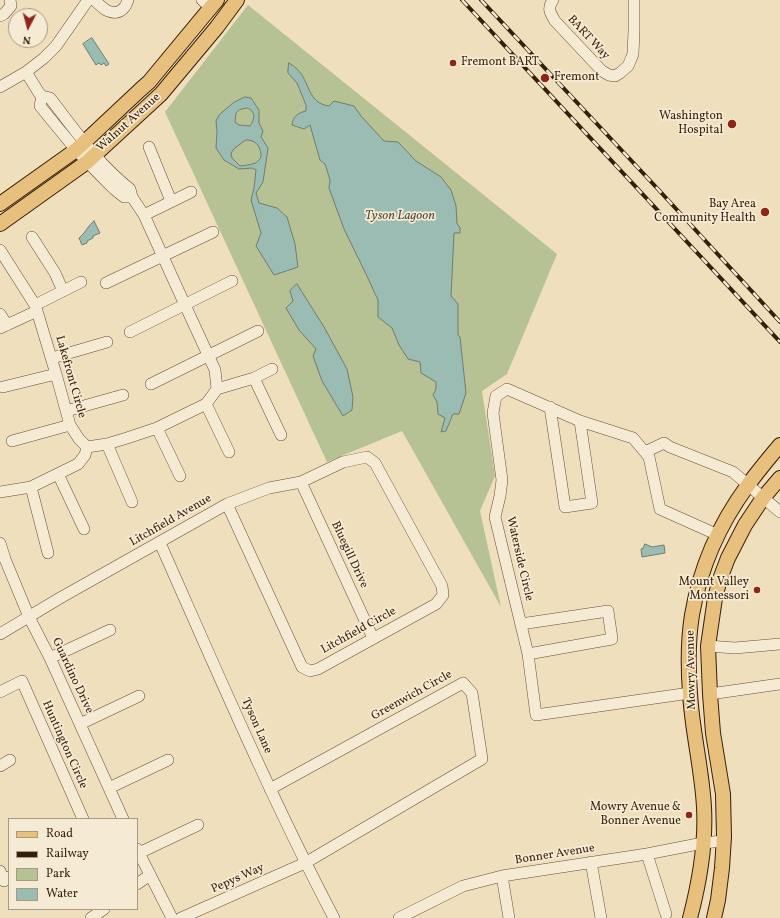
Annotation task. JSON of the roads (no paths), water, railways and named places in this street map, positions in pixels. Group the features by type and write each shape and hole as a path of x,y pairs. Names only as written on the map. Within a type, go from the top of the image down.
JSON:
{"main road":[{"name":"Walnut Avenue","path":"0,224 90,158 165,91 237,0"},
{"name":"Walnut Avenue","path":"0,204 80,146 148,82 210,3"},
{"name":"Mowry Avenue","path":"690,918 699,877 705,815 690,693 689,656 692,615 698,587 718,535 730,512 748,485 780,445"},
{"name":"Mowry Avenue","path":"714,918 718,900 724,841 723,794 713,733 708,646 715,598 720,578 731,551 745,525 763,498 780,478"},
{"name":"Mowry Avenue","path":"718,900 725,918"}],"street":[{"path":"0,16 4,14 11,6 10,0"},
{"path":"0,86 26,72 44,58 56,46 88,0"},
{"path":"94,0 107,11 117,13 122,11 127,5 128,0"},
{"name":"BART Way","path":"553,0 550,6 551,14 555,21 602,71 609,75 615,76 628,66 633,54 633,0"},
{"path":"26,72 39,93 42,96 50,98 80,146 114,189 124,197 132,196 144,215 215,370 217,389"},
{"path":"149,147 172,201"},
{"path":"144,215 191,192"},
{"path":"106,283 213,232"},
{"path":"32,237 63,290"},
{"name":"Lakefront Circle","path":"0,250 36,308 52,358 70,425 79,439 87,447"},
{"path":"130,332 232,281"},
{"path":"0,314 4,327 63,290 81,282"},
{"path":"151,384 258,330"},
{"path":"52,358 107,342"},
{"path":"0,492 31,487 78,464 86,455 87,447 107,444 157,428 206,404 217,389 254,378 272,369"},
{"path":"3,387 56,374"},
{"path":"254,378 282,435"},
{"name":"Waterside Circle","path":"647,455 633,438 580,421 507,389 496,396 493,413 502,480 495,516 528,654 536,715 690,693"},
{"path":"66,411 123,394"},
{"path":"206,404 229,452"},
{"path":"550,407 566,507 592,503 580,421"},
{"path":"12,441 70,425"},
{"path":"157,428 180,476"},
{"path":"107,444 132,502"},
{"path":"718,535 660,509 647,455 667,445 733,472 780,512"},
{"name":"Litchfield Avenue","path":"0,634 60,598 227,504 269,488 302,482 343,462 367,457"},
{"name":"Litchfield Circle","path":"227,504 302,667 310,671 318,669 436,604 442,595 442,586 375,463 367,457"},
{"path":"58,474 84,529"},
{"name":"Bluegill Drive","path":"302,482 374,638"},
{"path":"31,487 48,553"},
{"name":"Tyson Lane","path":"160,543 270,789 305,863 334,918"},
{"name":"Guardino Drive","path":"0,544 29,617 50,658 123,818"},
{"path":"521,624 608,611 612,639 528,654"},
{"path":"50,658 110,630"},
{"path":"708,646 735,648 780,644"},
{"name":"Huntington Circle","path":"0,692 22,681 84,818"},
{"name":"Greenwich Circle","path":"270,789 463,683 472,693 482,759 305,863"},
{"path":"710,694 780,684"},
{"path":"80,724 139,696"},
{"path":"109,788 168,760"},
{"path":"172,918 138,851 198,825"},
{"name":"Bonner Avenue","path":"399,918 463,886 502,876 647,854 703,843 724,841"},
{"path":"647,854 666,914"},
{"path":"591,862 601,918"},
{"name":"Pepys Way","path":"181,918 305,863"},
{"path":"138,883 150,875"},
{"path":"502,876 509,918"},
{"path":"91,918 103,910"}],"water":[{"path":"92,38 109,64 106,66 104,63 101,65 99,63 96,65 83,44"},
{"name":"Tyson Lagoon","path":"289,63 301,74 317,101 329,106 334,101 354,106 384,141 398,142 416,161 441,177 451,190 456,206 457,224 460,227 460,233 454,233 451,296 458,304 458,335 460,337 466,393 459,414 453,414 446,431 441,432 445,418 438,414 437,402 433,395 436,389 436,382 421,373 420,362 408,359 399,345 392,328 378,317 378,300 344,229 329,188 330,180 325,164 320,160 310,125 304,129 292,125 293,119 296,115 306,111 306,105 297,83 288,73"},
{"path":"245,97 251,98 259,110 259,123 263,131 261,137 268,148 263,182 256,193 259,203 277,208 287,217 295,244 298,267 274,275 256,246 261,233 251,200 256,170 252,168 239,169 224,160 216,148 216,121 219,115 233,103","holes":["247,108 253,113 254,118 252,123 250,126 239,125 235,122 236,113 239,110","246,140 252,141 258,146 261,157 255,163 240,166 232,158 231,153"]},
{"path":"94,221 100,233 93,236 93,238 87,241 87,243 82,245 79,238"},
{"path":"297,284 324,327 347,369 353,397 352,410 343,416 322,381 313,356 316,349 299,330 286,308 293,301 290,291"},
{"path":"645,544 652,547 664,545 665,553 642,557 641,549"}],"railway":[{"path":"462,0 780,342"},
{"path":"481,0 780,322"}],"place":[{"name":"Fremont BART","path":"453,63"},
{"name":"Fremont","path":"545,78"},
{"name":"Washington Hospital","path":"732,124"},
{"name":"Bay Area Community Health","path":"765,212"},
{"name":"Mount Valley Montessori","path":"757,590"},
{"name":"Mowry Avenue & Bonner Avenue","path":"689,815"}]}
